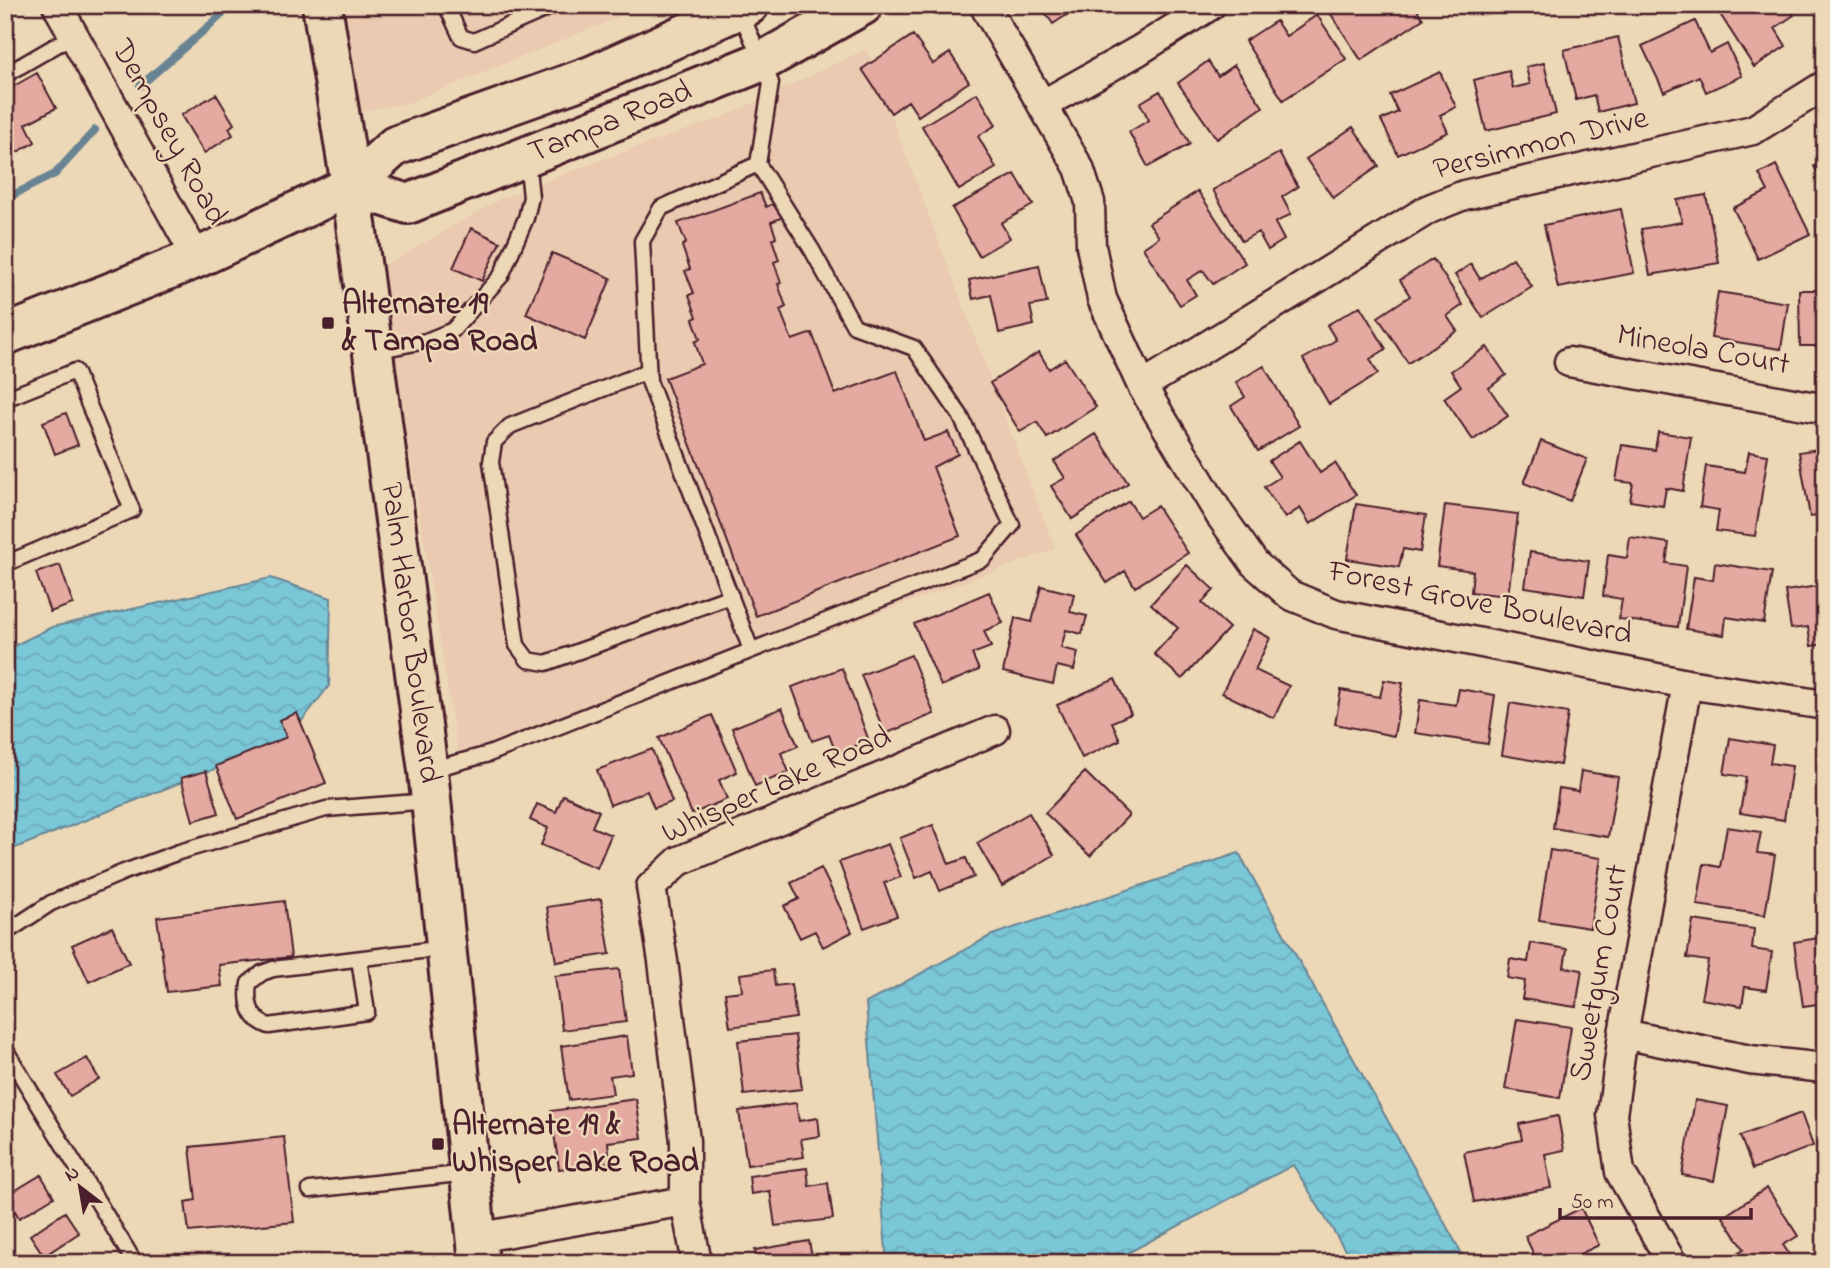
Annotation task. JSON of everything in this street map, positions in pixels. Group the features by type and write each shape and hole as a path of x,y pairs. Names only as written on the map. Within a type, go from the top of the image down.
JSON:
{"main road":[{"name":"Palm Harbor Boulevard","path":"322,5 351,186 429,786 477,1250"},
{"name":"Tampa Road","path":"351,186 408,204 763,61 863,5"},
{"name":"Tampa Road","path":"5,335 197,258 351,186 395,146 591,76 744,7"}],"street":[{"name":"Dempsey Road","path":"57,5 197,258"},
{"name":"Forest Grove Boulevard","path":"984,5 1079,168 1090,202 1091,246 1102,299 1142,386 1220,515 1255,564 1290,594 1336,614 1687,684 1825,705"},
{"path":"1042,104 1138,51 1211,5"},
{"name":"Persimmon Drive","path":"1142,386 1429,209 1464,195 1753,130 1825,85"},
{"name":"Mineola Court","path":"1569,362 1815,407 1825,406"},
{"name":"Sweetgum Court","path":"1672,1263 1620,1172 1612,1115 1623,1034 1687,684"},
{"name":"Whisper Lake Road","path":"697,1263 685,1202 685,1141 651,887 679,861 995,730"},
{"path":"1623,1034 1750,1060 1825,1068"},
{"path":"477,1250 685,1202"}],"lane":[{"path":"446,5 461,37 474,41 555,5"},
{"path":"5,933 51,903 178,852 326,809 429,786 489,754 983,559 1012,525 960,415 914,348 854,326 812,250 758,164 771,83 744,7"},
{"path":"5,75 74,35"},
{"path":"373,351 426,341 453,330 501,276 527,218 531,197 526,156"},
{"path":"751,650 649,381 642,241 661,208 758,164"},
{"path":"648,370 510,426 494,442 491,462 517,645 528,660 546,663 731,596"},
{"path":"5,399 75,371 132,510 5,564"},
{"path":"359,959 367,1012 269,1026 252,1016 247,992 249,983 273,969 446,948"},
{"path":"5,1049 135,1263"},
{"path":"310,1190 469,1173"}],"shaded area":[{"path":"338,5 649,5 408,103 355,112"},
{"path":"866,49 1055,549 460,765 380,268 502,198 726,116"}],"water":[{"path":"271,578 331,598 329,686 286,741 5,852 5,650 52,627"},
{"path":"1239,853 1467,1263 1353,1263 1293,1165 1109,1263 887,1263 866,1003 992,935"}],"building":[{"path":"1046,5 1082,5 1053,24 1042,8"},
{"path":"1325,5 1414,5 1423,19 1361,60"},
{"path":"1727,5 1788,5 1794,15 1775,28 1786,46 1754,67 1718,11"},
{"path":"1317,15 1346,59 1283,100 1245,41 1276,21 1286,36"},
{"path":"1695,21 1710,53 1727,44 1742,76 1706,92 1699,76 1664,92 1642,46"},
{"path":"913,35 933,64 950,53 969,82 918,116 908,101 891,113 862,69"},
{"path":"1618,37 1634,103 1598,112 1594,95 1576,100 1564,50"},
{"path":"1208,61 1218,76 1234,65 1263,107 1217,139 1178,83"},
{"path":"1544,63 1556,114 1486,131 1474,80 1509,71 1513,88 1530,84 1526,67"},
{"path":"1440,72 1456,107 1440,115 1448,132 1398,155 1381,120 1398,112 1390,95"},
{"path":"37,73 56,108 26,124 35,142 5,159 5,91"},
{"path":"1160,91 1190,144 1148,167 1129,132 1149,120 1140,103"},
{"path":"977,93 996,125 978,136 996,168 959,190 922,126"},
{"path":"216,94 234,124 229,128 233,135 204,153 181,115"},
{"path":"1353,127 1379,166 1333,198 1306,159"},
{"path":"1279,153 1298,187 1282,197 1291,214 1275,223 1284,240 1268,250 1258,232 1242,241 1213,190"},
{"path":"1825,160 1825,184 1814,166"},
{"path":"1776,165 1810,234 1758,259 1733,208 1768,191 1759,174"},
{"path":"1015,174 1033,205 1001,223 1010,238 979,256 952,208"},
{"path":"1198,191 1245,263 1213,284 1203,270 1187,280 1196,295 1180,305 1143,248 1159,237 1149,223"},
{"path":"760,193 766,207 777,202 783,217 771,222 776,237 772,239 779,260 774,262 781,283 778,284 786,307 780,310 792,340 812,333 835,394 897,371 924,441 948,432 958,454 933,467 960,536 756,616 665,378 702,364 695,342 700,339 693,319 697,317 689,295 694,293 685,271 690,269 682,246 686,243 678,223"},
{"path":"1706,195 1719,263 1650,275 1641,229 1682,222 1677,200"},
{"path":"1621,209 1634,273 1558,288 1544,225"},
{"path":"471,228 500,242 482,281 453,268"},
{"path":"552,253 611,278 585,340 526,314"},
{"path":"1513,258 1532,287 1483,318 1455,275 1471,264 1480,279"},
{"path":"1433,259 1463,305 1447,316 1457,331 1408,363 1378,317 1410,296 1400,280"},
{"path":"1039,265 1047,303 1030,306 1034,325 999,333 991,295 973,299 969,280"},
{"path":"1817,271 1825,271 1825,346 1800,346 1799,290 1817,290"},
{"path":"1718,292 1788,303 1781,349 1711,338"},
{"path":"1360,306 1386,349 1370,359 1378,374 1329,404 1303,359 1336,340 1327,325"},
{"path":"1487,347 1506,375 1489,388 1508,416 1473,440 1444,398 1461,386 1451,371"},
{"path":"1039,352 1049,369 1065,359 1096,407 1047,438 1037,422 1020,432 990,383"},
{"path":"1264,366 1299,426 1258,451 1231,406 1245,397 1236,382"},
{"path":"66,413 78,445 55,454 43,422"},
{"path":"1658,432 1691,437 1683,491 1666,488 1663,506 1630,501 1633,483 1616,481 1622,445 1655,450"},
{"path":"1096,434 1128,483 1072,519 1051,486 1065,478 1054,461"},
{"path":"1300,441 1320,473 1335,463 1356,495 1310,524 1300,508 1285,518 1264,487 1280,477 1269,461"},
{"path":"1541,441 1587,459 1570,501 1524,483"},
{"path":"1825,448 1825,515 1810,517 1799,452"},
{"path":"1749,452 1768,455 1755,536 1716,531 1719,510 1700,507 1706,466 1745,472"},
{"path":"1129,501 1139,517 1157,506 1188,553 1135,587 1125,571 1107,583 1076,535"},
{"path":"1356,504 1426,515 1420,552 1403,549 1399,567 1347,559"},
{"path":"1445,505 1518,514 1508,596 1471,592 1473,571 1437,566"},
{"path":"1630,537 1669,543 1666,563 1686,566 1678,627 1619,619 1622,599 1603,596 1608,555 1627,558"},
{"path":"1530,552 1589,561 1584,596 1525,587"},
{"path":"1715,563 1772,572 1764,623 1726,617 1724,635 1686,629 1694,577 1713,580"},
{"path":"60,565 73,604 50,612 36,573"},
{"path":"1187,565 1214,590 1202,603 1229,628 1182,679 1154,654 1178,628 1151,604"},
{"path":"1825,585 1825,644 1811,646 1808,627 1791,629 1785,591"},
{"path":"1041,586 1074,594 1070,612 1087,616 1082,634 1066,630 1061,648 1078,652 1074,670 1057,666 1053,684 1003,672 1015,618 1032,622"},
{"path":"989,592 1003,623 984,631 991,647 972,654 979,670 941,686 914,624"},
{"path":"1253,629 1270,638 1255,670 1289,686 1274,718 1222,693"},
{"path":"911,655 934,714 885,734 861,675"},
{"path":"842,668 869,741 836,753 829,735 812,741 792,687"},
{"path":"1115,679 1131,714 1112,722 1120,740 1082,758 1057,705"},
{"path":"1384,680 1403,683 1394,736 1335,724 1341,690 1380,697"},
{"path":"1459,689 1495,695 1488,744 1415,733 1420,700 1456,705"},
{"path":"1510,703 1568,713 1560,765 1502,755"},
{"path":"782,708 798,746 781,753 789,772 755,786 732,728"},
{"path":"297,713 326,783 237,819 216,766 287,737 279,720"},
{"path":"712,715 737,772 719,780 727,799 692,814 659,738"},
{"path":"1730,738 1773,745 1770,763 1792,766 1784,820 1740,813 1746,777 1724,774"},
{"path":"652,749 672,802 654,808 647,791 610,805 597,770"},
{"path":"1825,755 1825,824 1819,756"},
{"path":"206,771 219,813 193,821 181,778"},
{"path":"1581,771 1618,777 1608,837 1553,828 1559,788 1578,791"},
{"path":"1085,772 1129,815 1090,856 1045,813"},
{"path":"563,795 599,811 592,827 611,835 597,868 541,845 548,828 530,820 537,804 556,812"},
{"path":"1029,813 1054,855 1002,886 977,843"},
{"path":"933,825 949,864 966,858 974,877 940,891 932,871 916,878 900,838"},
{"path":"1727,827 1761,832 1757,853 1775,855 1765,915 1697,905 1704,864 1720,867"},
{"path":"888,844 901,877 884,883 897,916 864,928 839,862"},
{"path":"1550,850 1601,858 1590,928 1539,920"},
{"path":"821,868 852,932 823,947 815,931 800,938 784,906 799,899 791,883"},
{"path":"601,899 610,954 556,962 547,907"},
{"path":"284,901 291,957 219,965 222,986 167,992 157,917"},
{"path":"1693,920 1754,929 1752,949 1772,952 1766,990 1745,987 1742,1006 1701,999 1708,961 1687,958"},
{"path":"112,927 129,963 89,982 72,945"},
{"path":"1825,937 1825,1003 1803,1006 1794,942"},
{"path":"1531,943 1567,949 1564,967 1582,970 1576,1007 1522,999 1525,981 1507,978 1510,959 1528,962"},
{"path":"619,969 626,1022 562,1030 555,976"},
{"path":"773,970 775,986 791,984 796,1018 730,1027 725,993 742,991 740,974"},
{"path":"1517,1019 1571,1027 1560,1098 1505,1089"},
{"path":"795,1035 802,1089 744,1095 738,1041"},
{"path":"627,1036 632,1073 610,1076 613,1094 569,1100 561,1046"},
{"path":"87,1058 99,1079 70,1096 57,1075"},
{"path":"636,1099 642,1138 608,1142 610,1162 559,1169 551,1111"},
{"path":"1695,1100 1728,1106 1714,1181 1682,1175"},
{"path":"796,1103 799,1121 818,1118 820,1136 801,1139 804,1157 747,1165 739,1111"},
{"path":"1801,1113 1813,1146 1753,1169 1740,1136"},
{"path":"1558,1116 1564,1150 1545,1154 1551,1188 1474,1202 1464,1152 1522,1140 1519,1124"},
{"path":"5,1133 16,1150 5,1157"},
{"path":"284,1137 294,1222 189,1232 185,1202 196,1200 190,1147"},
{"path":"807,1168 809,1186 828,1183 833,1219 775,1226 770,1191 751,1194 749,1176"},
{"path":"41,1175 54,1197 19,1218 6,1196"},
{"path":"1767,1188 1798,1236 1783,1245 1794,1261 1731,1263 1729,1259 1744,1249 1723,1217"},
{"path":"1581,1208 1599,1245 1580,1254 1585,1263 1538,1263 1525,1236"},
{"path":"65,1212 79,1233 44,1256 30,1235"},
{"path":"809,1241 813,1263 757,1263 755,1250"}],"waterway":[{"path":"140,86 233,5"},
{"path":"5,199 55,174 95,130"}],"place":[{"name":"Alternate 19 & Tampa Road","path":"328,323"},
{"name":"Alternate 19 & Whisper Lake Road","path":"438,1144"}]}
